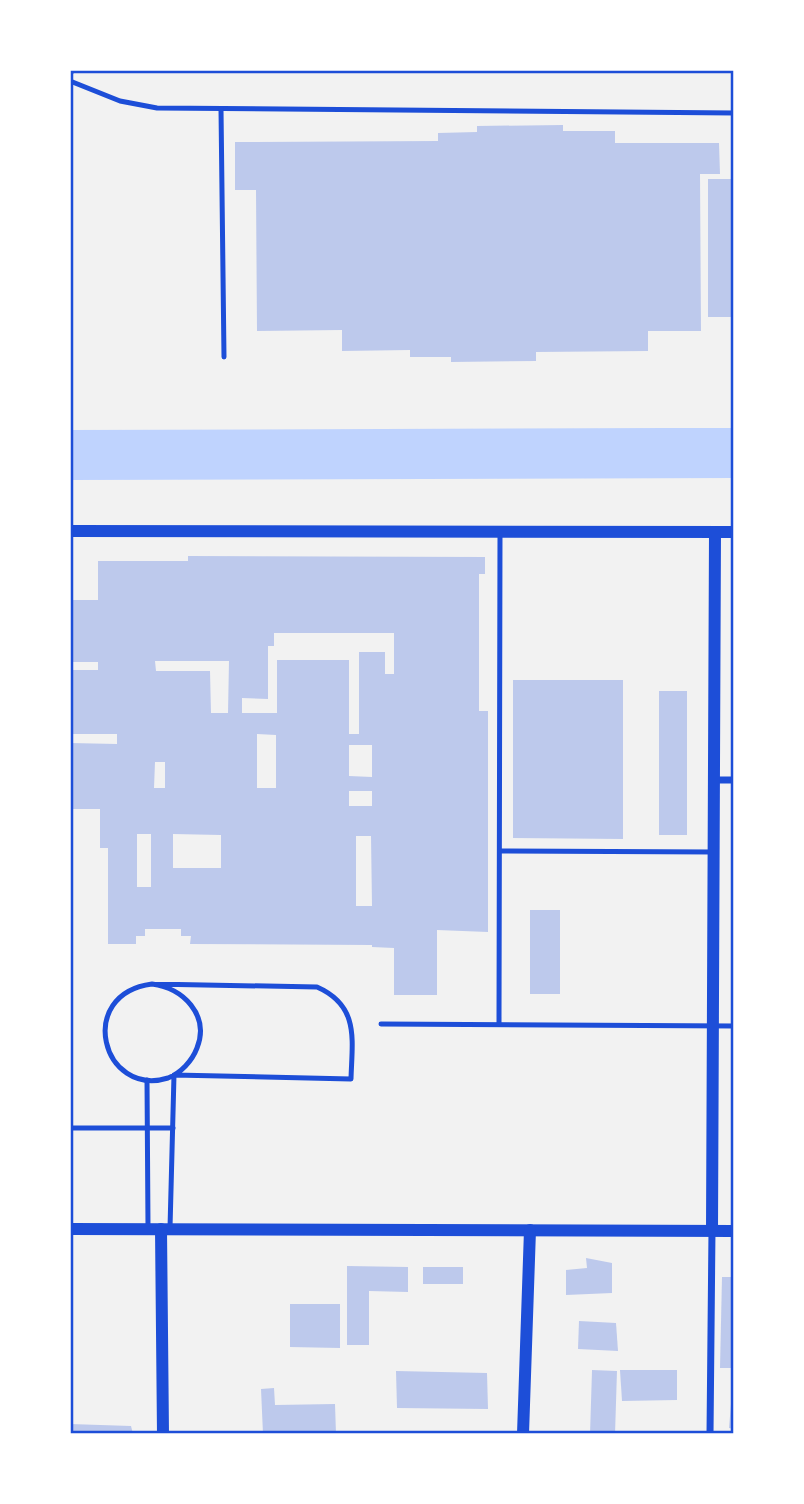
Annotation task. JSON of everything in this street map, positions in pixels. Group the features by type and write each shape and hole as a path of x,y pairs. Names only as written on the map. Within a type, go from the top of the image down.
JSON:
{"street":[{"path":"70,531 734,532"},
{"path":"710,1434 715,532"},
{"path":"714,780 734,780"},
{"path":"70,1228 734,1231"},
{"path":"163,1434 166,1229"},
{"path":"523,1434 530,1230"}],"lane":[{"path":"70,75 72,70"},
{"path":"70,81 120,102 157,108 734,113"},
{"path":"221,110 224,357"},
{"path":"499,1024 500,532"},
{"path":"499,850 713,852"},
{"path":"152,984 165,986 186,998 198,1020 199,1045 186,1066 174,1075"},
{"path":"152,984 317,986 337,998 350,1016 351,1079 174,1075 147,1080 128,1074 110,1056 104,1032 106,1020 118,998 140,985 152,984"},
{"path":"381,1024 734,1026"},
{"path":"166,1229 174,1075"},
{"path":"147,1080 148,1229"},
{"path":"70,1128 173,1128"}],"water":[{"path":"734,428 734,478 70,480 70,430"}],"building":[{"path":"563,125 563,131 615,131 615,143 719,143 720,174 700,174 701,331 648,331 648,351 536,352 536,361 451,362 451,357 410,357 410,350 342,351 342,330 257,331 256,190 235,190 235,142 438,141 438,133 477,132 477,126"},
{"path":"708,179 734,179 734,317 708,317"},
{"path":"188,556 485,557 485,574 479,574 479,711 488,711 488,932 437,930 437,995 394,995 394,948 372,945 190,944 191,936 181,936 181,929 145,929 145,936 136,936 136,944 108,944 108,848 100,848 100,809 70,809 70,743 117,744 117,734 70,734 70,670 98,670 98,662 70,662 70,600 98,600 98,561 188,561","holes":["274,633 394,633 394,674 385,674 385,652 359,652 359,734 349,734 349,660 277,660 277,713 242,713 242,698 268,699 268,646 274,646","155,661 229,661 228,713 211,713 210,671 156,671","257,734 276,735 276,788 257,788","349,745 372,745 372,777 349,776","155,762 165,762 165,788 154,788","349,791 372,791 372,806 349,806","137,834 151,834 151,887 137,887","173,834 221,835 221,868 173,868","356,836 371,836 372,906 356,906"]},
{"path":"513,680 623,680 623,839 513,838"},
{"path":"659,691 687,691 687,835 659,835"},
{"path":"530,910 560,910 560,994 530,994"},
{"path":"586,1258 612,1263 612,1293 566,1295 566,1270 587,1268"},
{"path":"347,1266 408,1267 408,1292 369,1291 369,1345 347,1345"},
{"path":"423,1267 463,1267 463,1284 423,1284"},
{"path":"722,1277 734,1277 734,1368 720,1368"},
{"path":"290,1304 340,1304 340,1348 290,1347"},
{"path":"579,1321 616,1323 618,1351 578,1349"},
{"path":"592,1370 617,1371 615,1434 590,1434"},
{"path":"620,1370 677,1370 677,1400 622,1401"},
{"path":"396,1371 487,1373 488,1409 397,1408"},
{"path":"274,1388 275,1405 335,1404 336,1434 263,1434 261,1389"},
{"path":"731,1404 734,1404 734,1429 729,1428"},
{"path":"70,1424 131,1426 133,1434 70,1434"}]}
